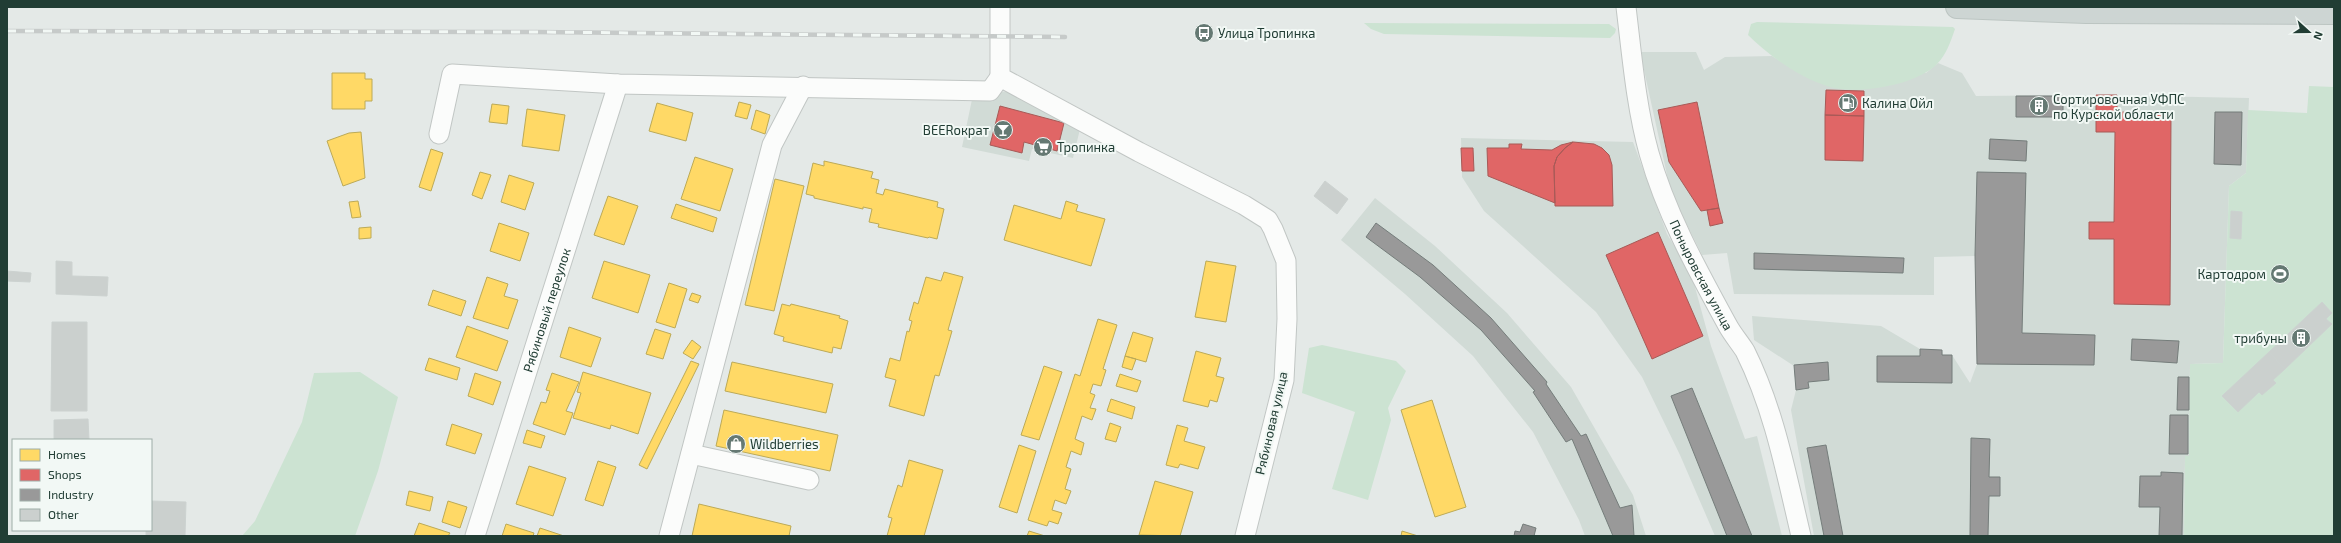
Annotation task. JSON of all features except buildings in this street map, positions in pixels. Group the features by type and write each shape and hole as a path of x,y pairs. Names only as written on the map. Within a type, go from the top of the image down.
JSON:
{"main road":[{"path":"1957,7 2086,12 2334,13"}],"street":[{"path":"439,134 452,74 618,84 804,86 990,91 1000,77 1000,7"},
{"name":"Поныровская улица","path":"1626,7 1637,94 1649,153 1667,204 1729,327 1744,350 1762,390 1782,453 1801,536"},
{"name":"Рябиновая улица","path":"1000,77 1268,220 1278,239 1286,261 1287,319 1284,380 1245,536"},
{"name":"Рябиновый переулок","path":"475,536 618,84"},
{"path":"669,536 772,145 804,86"},
{"path":"691,454 809,480"}],"shaded area":[{"path":"1640,52 1696,52 1704,70 1725,57 1772,56 1801,74 1926,73 1938,63 1962,73 1976,96 2096,95 2249,98 2246,173 2229,186 2223,363 2190,364 2189,456 2185,457 2184,536 1814,536 1791,410 1796,390 1794,366 1754,340 1752,316 1881,326 1920,349 1942,350 1943,355 1952,355 1970,383 1977,364 1975,256 1934,257 1934,295 1734,294 1727,253 1702,255 1671,193"},
{"path":"974,90 1008,92 1080,129 1073,158 1032,149 1029,161 962,147"},
{"path":"1461,138 1633,142 1667,234 1692,276 1711,346 1745,439 1757,436 1782,536 1715,536 1680,455 1642,377 1596,312 1484,211 1462,177"},
{"path":"1375,198 1435,246 1507,313 1571,387 1633,495 1646,536 1585,536 1579,520 1533,432 1473,356 1405,294 1341,240"}],"green space":[{"path":"1757,22 1953,27 1955,29 1946,52 1937,64 1928,71 1916,78 1902,83 1871,89 1856,90 1830,87 1797,73 1786,66 1748,35 1751,24"},
{"path":"1364,23 1609,24 1616,29 1615,33 1610,38 1384,34 1371,29"},
{"name":"Картодром","path":"2309,86 2334,87 2334,536 2184,536 2185,456 2189,456 2190,364 2223,363 2229,186 2246,173 2248,110 2307,113"},
{"path":"1322,345 1396,361 1406,371 1388,408 1391,420 1368,500 1332,489 1355,412 1302,393 1309,348"},
{"path":"360,372 398,397 378,471 355,536 242,536 255,521 302,422 314,373"}],"railway":[{"path":"7,31 535,32 1065,37"}],"place":[{"name":"Улица Тропинка","path":"1204,33"},
{"name":"Калина Ойл","path":"1848,103"},
{"name":"Сортировочная УФПС по Курской области","path":"2039,106"},
{"name":"BEERократ","path":"1003,130"},
{"name":"Тропинка","path":"1043,147"},
{"name":"Картодром","path":"2280,274"},
{"name":"трибуны","path":"2301,338"},
{"name":"Wildberries","path":"736,444"}]}
